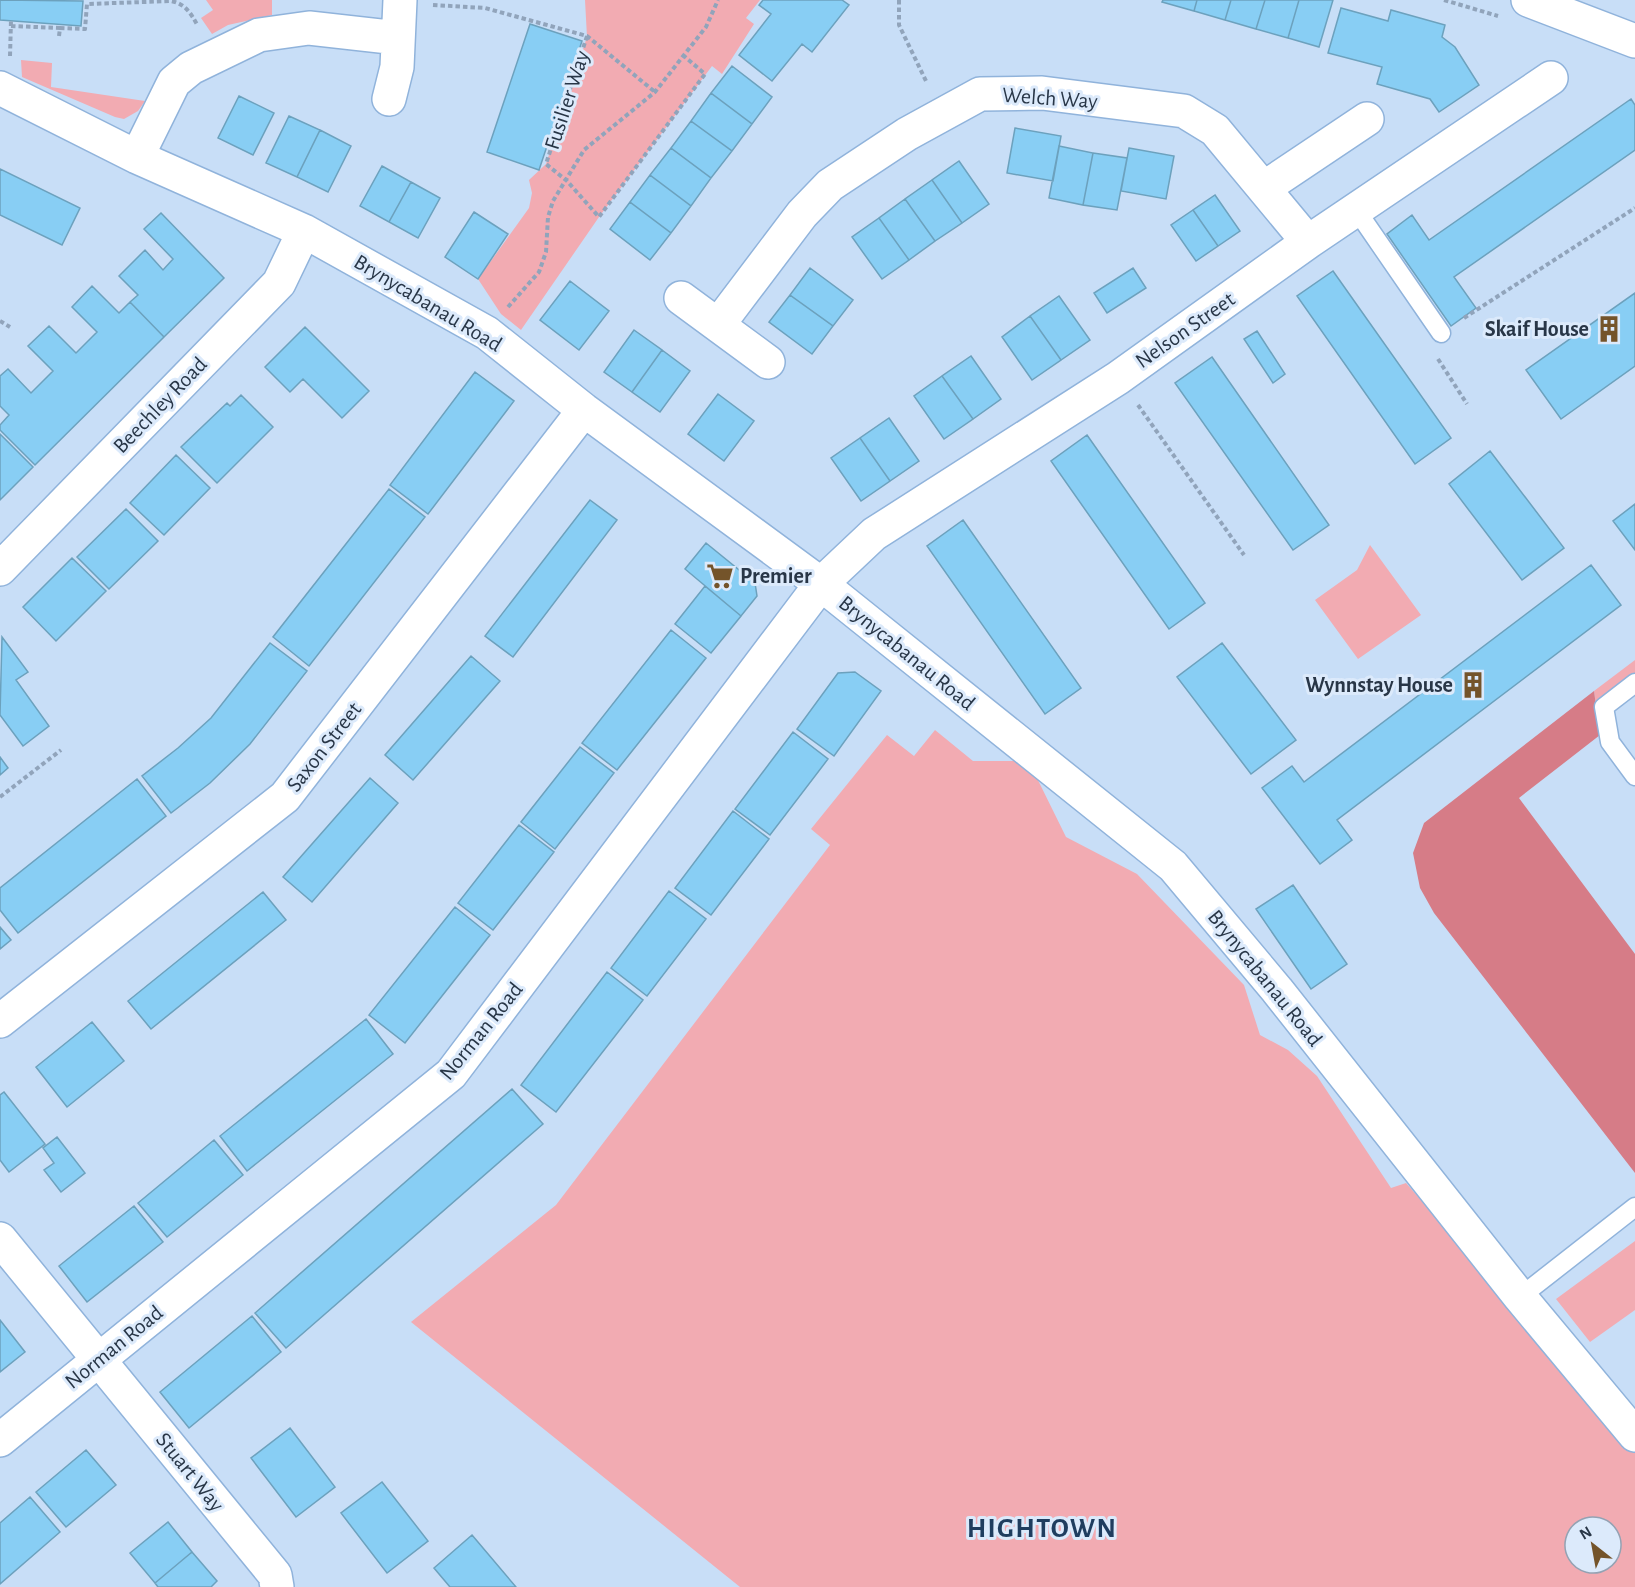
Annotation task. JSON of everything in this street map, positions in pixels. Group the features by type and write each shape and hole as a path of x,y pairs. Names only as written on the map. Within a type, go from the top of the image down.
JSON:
{"street":[{"path":"1528,0 1635,41"},
{"path":"389,99 397,67 400,2"},
{"path":"137,157 174,82 191,68 259,35 309,28 398,38"},
{"name":"Nelson Street","path":"821,584 874,534 1118,378 1308,242 1551,78"},
{"name":"Brynycabanau Road","path":"0,88 137,157 304,231 487,333 584,410 821,584 1173,866 1277,990 1520,1297 1635,1435"},
{"name":"Welch Way","path":"718,325 802,214 830,185 980,94 1042,93 1184,111 1215,130 1308,242"},
{"path":"1264,188 1367,119"},
{"name":"Beechley Road","path":"0,569 279,283 304,231"},
{"path":"681,298 768,362"},
{"name":"Saxon Street","path":"0,1021 285,797 584,410"},
{"name":"Norman Road","path":"0,1440 451,1074 821,584"},
{"name":"Stuart Way","path":"0,1239 275,1575 277,1587"}],"lane":[{"path":"1357,211 1441,333"},
{"path":"1635,683 1604,707 1610,742 1635,776"},
{"path":"1520,1297 1635,1207"}],"path":[{"path":"487,333 539,272 546,252 550,210 584,150 656,92 706,27 718,0"},
{"path":"899,0 899,25 942,115"},
{"path":"10,26 85,29 87,4 133,1 180,3 187,9 218,55"},
{"name":"Fusilier Way","path":"400,2 485,8 587,36 656,92"},
{"path":"59,36 60,28"},
{"name":"Fusilier Way","path":"567,181 546,164 587,36"},
{"path":"567,181 599,217 705,74 684,56"},
{"path":"1467,404 1432,350 1434,341 1441,333 1635,208"},
{"path":"0,321 10,327"},
{"path":"1118,378 1244,555"},
{"path":"0,797 60,750"}],"shaded area":[{"path":"206,0 272,0 272,15 228,25 212,34 201,18 213,10"},
{"path":"585,0 760,0 746,18 754,24 722,74 712,66 599,217 521,330 501,314 478,279 529,208 532,193 529,180 546,164 587,37"},
{"path":"21,60 52,63 51,87 145,101 138,111 124,119 115,117 22,77"},
{"path":"1370,545 1421,615 1358,659 1315,600 1357,570"},
{"path":"1635,660 1635,676 1596,705 1594,691"},
{"path":"1594,691 1600,735 1519,798 1635,954 1635,1173 1434,913 1420,888 1413,853 1424,823"},
{"path":"935,730 973,761 1016,761 1032,768 1066,837 1137,874 1244,985 1260,1035 1288,1050 1317,1076 1391,1188 1406,1183 1635,1443 1635,1587 740,1587 411,1322 556,1205 830,845 811,829 887,735 914,756"},
{"path":"1635,1241 1635,1310 1590,1342 1556,1299"}],"building":[{"path":"0,0 83,1 81,26 0,20"},
{"path":"763,0 842,0 849,5 812,52 802,44 772,81 739,55 771,14 759,5"},
{"path":"1163,0 1197,0 1194,11 1162,2"},
{"path":"1197,0 1231,0 1225,20 1194,11"},
{"path":"1231,0 1265,0 1256,29 1225,20"},
{"path":"1265,0 1299,0 1288,38 1256,29"},
{"path":"1299,0 1333,0 1319,47 1288,38"},
{"path":"1341,8 1388,21 1391,10 1445,25 1442,37 1455,47 1479,85 1439,112 1430,99 1377,84 1382,67 1328,53"},
{"path":"530,24 582,41 539,170 487,152"},
{"path":"732,66 772,97 752,124 711,93"},
{"path":"711,93 752,124 732,151 691,121"},
{"path":"239,96 274,113 253,155 218,138"},
{"path":"1631,99 1635,105 1635,150 1454,277 1476,308 1451,326 1387,234 1412,215 1429,240"},
{"path":"289,116 320,130 297,177 266,163"},
{"path":"691,121 732,151 711,178 671,148"},
{"path":"1015,128 1061,136 1053,181 1007,173"},
{"path":"320,130 351,146 328,192 297,177"},
{"path":"1059,146 1093,153 1083,205 1049,198"},
{"path":"671,148 711,178 691,206 650,175"},
{"path":"1129,148 1174,156 1166,199 1121,191"},
{"path":"1093,153 1127,158 1117,210 1083,205"},
{"path":"959,161 989,204 962,223 932,180"},
{"path":"382,166 411,182 389,222 360,206"},
{"path":"0,169 80,208 62,245 0,215"},
{"path":"650,175 691,206 671,233 630,202"},
{"path":"932,180 962,223 935,241 905,199"},
{"path":"411,182 440,198 418,238 389,222"},
{"path":"1215,195 1240,231 1218,246 1193,210"},
{"path":"905,199 935,241 909,260 879,218"},
{"path":"630,202 671,233 650,260 610,229"},
{"path":"1193,210 1218,246 1196,261 1171,225"},
{"path":"474,212 508,234 478,279 445,257"},
{"path":"161,213 224,278 164,337 130,302 138,295 119,276 145,250 163,270 173,259 144,229"},
{"path":"879,218 909,260 882,279 852,237"},
{"path":"810,268 853,300 833,326 790,295"},
{"path":"1133,268 1146,288 1107,313 1094,293"},
{"path":"1333,271 1451,438 1415,464 1297,296"},
{"path":"570,281 609,311 579,350 540,320"},
{"path":"92,286 119,313 130,302 164,337 35,465 0,430 0,425 9,415 0,406 0,376 8,369 31,393 53,371 28,346 49,326 76,353 97,332 72,307"},
{"name":"Skaif House","path":"1635,293 1635,366 1561,419 1526,370"},
{"path":"790,295 833,326 812,354 769,322"},
{"path":"1059,296 1090,340 1061,360 1030,316"},
{"path":"1030,316 1061,360 1032,380 1002,337"},
{"path":"305,327 369,391 342,418 303,379 290,392 265,367"},
{"path":"634,330 662,350 632,392 604,372"},
{"path":"1257,331 1285,374 1273,383 1244,339"},
{"path":"662,350 690,371 660,412 632,392"},
{"path":"971,356 1001,399 973,419 942,376"},
{"path":"1212,357 1329,525 1293,550 1175,383"},
{"path":"475,372 514,401 428,514 390,485"},
{"path":"942,376 973,419 944,439 914,396"},
{"path":"718,394 754,421 724,461 688,434"},
{"path":"241,395 273,427 217,483 181,447 227,403 230,406"},
{"path":"889,418 919,461 890,481 860,438"},
{"path":"0,434 33,467 0,500"},
{"path":"1087,435 1205,603 1169,629 1051,461"},
{"path":"860,438 890,481 861,501 831,458"},
{"path":"1490,451 1564,548 1522,580 1449,484"},
{"path":"176,455 210,488 164,535 130,503"},
{"path":"389,489 425,517 309,666 273,637"},
{"path":"590,500 617,520 513,657 485,636"},
{"path":"1635,504 1635,550 1613,521"},
{"path":"126,509 158,541 109,589 77,557"},
{"path":"963,520 1081,688 1045,714 927,546"},
{"name":"Premier","path":"706,543 755,583 757,596 741,616 685,569"},
{"path":"72,558 106,591 56,641 23,607"},
{"name":"Wynnstay House","path":"1591,565 1621,605 1337,820 1352,840 1320,864 1262,788 1292,766 1304,782"},
{"path":"705,586 741,616 711,653 675,624"},
{"path":"671,630 706,658 617,770 582,743"},
{"path":"2,637 28,672 16,680 49,726 23,746 0,715"},
{"path":"270,643 307,671 250,744 210,783 171,813 142,776 211,718"},
{"path":"1222,643 1296,740 1251,774 1177,677"},
{"path":"471,656 500,681 413,780 385,755"},
{"path":"855,672 881,691 834,756 797,729 838,673"},
{"path":"793,732 828,759 770,835 735,809"},
{"path":"580,747 614,773 555,849 521,822"},
{"path":"0,757 8,768 0,775"},
{"path":"370,778 398,803 312,902 283,877"},
{"path":"137,779 166,816 18,933 0,910 0,888"},
{"path":"733,811 769,839 711,915 675,888"},
{"path":"519,825 554,852 493,930 458,903"},
{"path":"1293,885 1347,964 1311,989 1256,909"},
{"path":"669,891 706,919 647,996 611,968"},
{"path":"263,892 286,920 151,1029 128,1001"},
{"path":"455,907 490,935 405,1043 369,1015"},
{"path":"0,927 11,940 0,949"},
{"path":"607,972 643,1000 556,1112 521,1085"},
{"path":"366,1019 393,1054 247,1171 220,1136"},
{"path":"92,1022 124,1061 67,1107 36,1067"},
{"path":"512,1089 543,1124 286,1348 255,1313"},
{"path":"4,1092 45,1144 9,1172 0,1160 0,1095"},
{"path":"57,1137 85,1173 61,1192 44,1170 54,1163 43,1148"},
{"path":"214,1140 243,1175 167,1237 138,1203"},
{"path":"134,1206 163,1242 87,1302 59,1266"},
{"path":"252,1316 281,1352 189,1428 160,1392"},
{"path":"0,1320 25,1352 0,1372"},
{"path":"290,1428 335,1487 296,1517 251,1458"},
{"path":"86,1450 116,1485 66,1527 36,1492"},
{"path":"382,1482 428,1541 387,1573 341,1513"},
{"path":"30,1497 60,1532 0,1584 0,1523"},
{"path":"168,1522 192,1552 155,1583 130,1553"},
{"path":"472,1535 516,1587 450,1587 434,1568"},
{"path":"192,1552 217,1581 211,1587 158,1587 155,1583"}],"place":[{"name":"Skaif House","path":"1609,329"},
{"name":"Premier","path":"720,576"},
{"name":"Wynnstay House","path":"1473,685"}],"district":[{"name":"HIGHTOWN","path":"1042,1529"}]}
